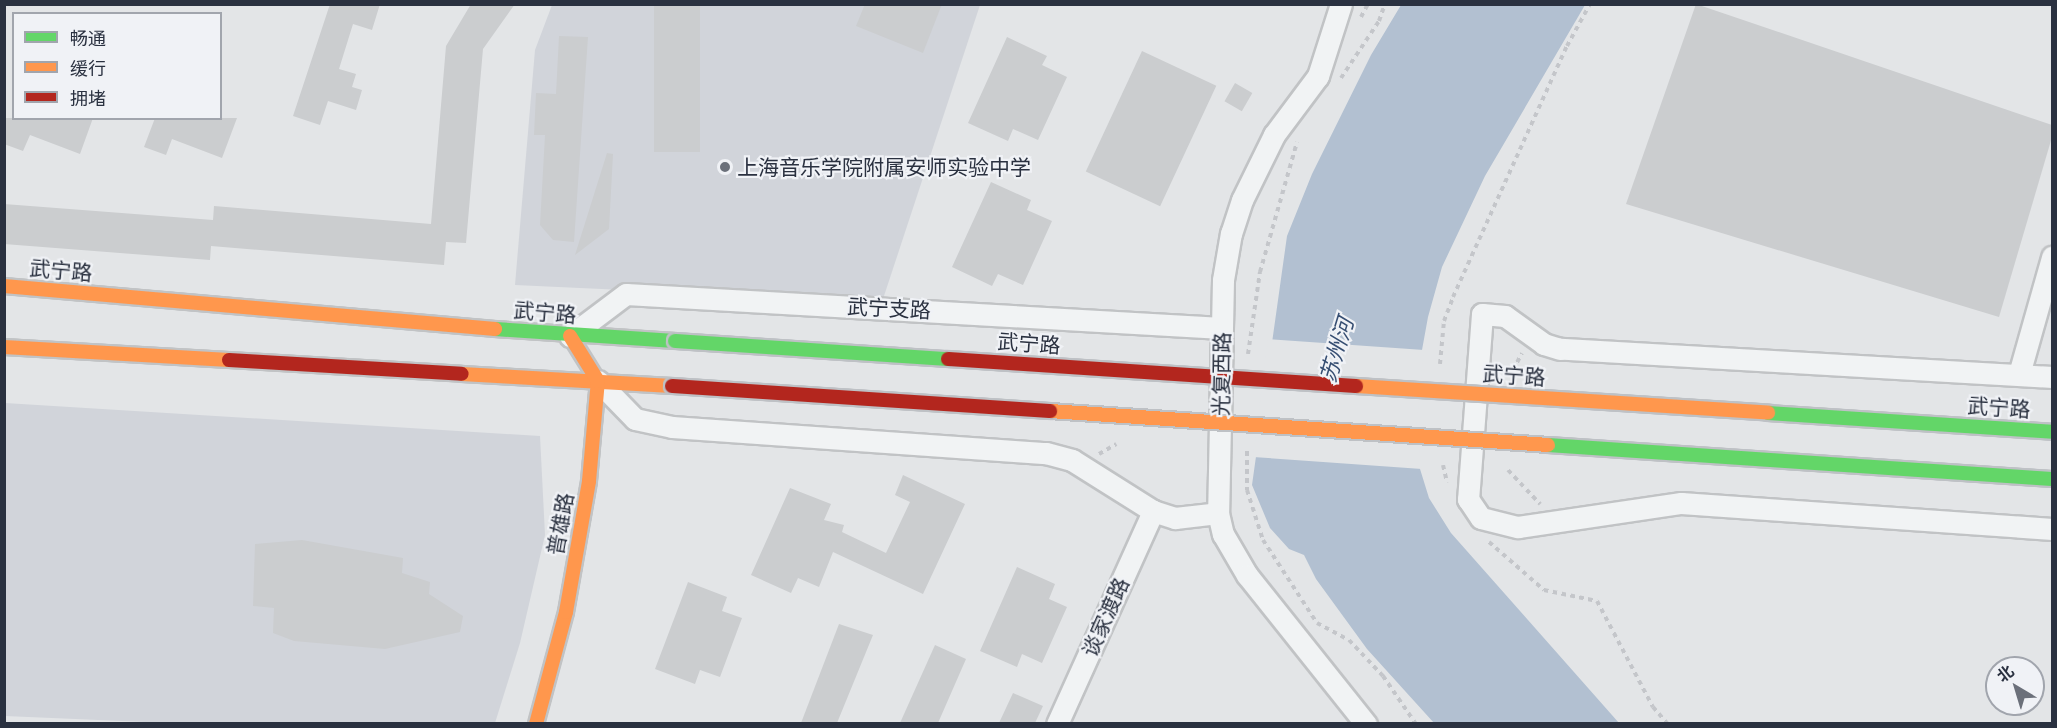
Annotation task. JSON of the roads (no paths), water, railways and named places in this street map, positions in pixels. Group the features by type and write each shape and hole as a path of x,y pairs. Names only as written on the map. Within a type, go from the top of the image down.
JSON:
{"main road":[{"name":"武宁路","path":"4,286 570,336 2052,432"},
{"path":"570,336 598,381"},
{"path":"4,347 598,381 2052,479"},
{"name":"普雄路","path":"536,723 566,612 589,481 598,381"}],"street":[{"name":"光复西路","path":"1341,4 1318,76 1274,135 1235,216 1224,280 1218,513 1223,534 1247,574 1366,723"},
{"path":"2019,374 2052,257"},
{"name":"武宁支路","path":"570,336 626,294 1222,328"},
{"path":"2052,377 1560,349 1531,336 1505,316 1482,314 1468,499 1474,513 1493,523 1518,527 1553,519 1681,503 2052,529"},
{"path":"598,381 635,419 672,427 1057,455 1153,511 1175,518 1218,513"},
{"name":"谈家渡路","path":"1057,723 1153,511"}],"water":[{"name":"苏州河","path":"1401,5 1585,5 1485,176 1442,267 1428,317 1414,394 1416,456 1429,498 1451,533 1619,723 1434,723 1367,649 1316,579 1304,555 1289,549 1270,528 1252,485 1287,236 1312,174 1371,55"}],"place":[{"name":"上海音乐学院附属安师实验中学","path":"725,167"}]}
